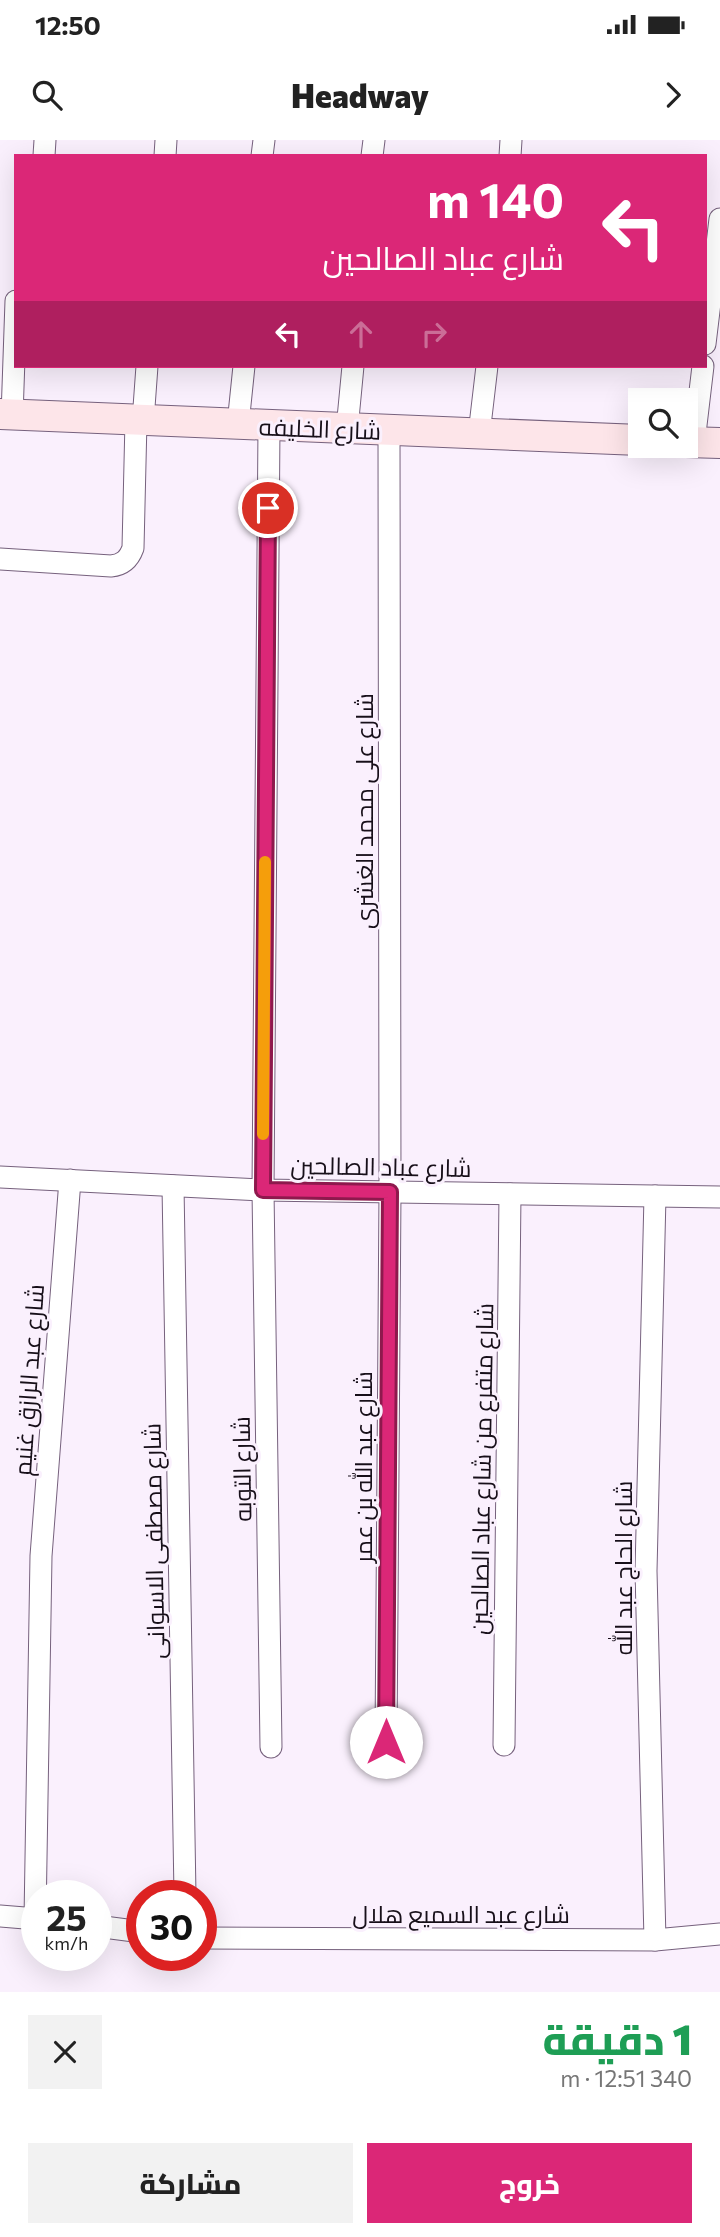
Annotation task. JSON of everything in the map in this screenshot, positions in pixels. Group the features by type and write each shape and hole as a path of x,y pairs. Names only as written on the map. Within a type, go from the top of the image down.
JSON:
{"main road":[{"name":"شارع الخليفه","path":"6,415 628,440"}],"street":[{"path":"707,327 720,219"},
{"path":"6,415 14,324"},
{"path":"0,559 117,566 128,559 133,548 139,421 147,368"},
{"path":"238,424 244,368"},
{"path":"347,429 353,368"},
{"path":"479,434 487,368"},
{"path":"700,442 703,368"},
{"name":"شارع التوبه","path":"269,425 263,1190 271,1747"},
{"name":"شارع على محمد الغشرى","path":"389,430 390,1192"},
{"name":"شارع عباد الصالحين","path":"0,1177 263,1190 720,1197"},
{"name":"شارع عبد الرازق غنيم","path":"37,1880 41,1556 70,1180"},
{"name":"شارع مصطفى الاسوانى","path":"173,1186 186,1880"},
{"name":"شارع عبد الله بن عمر","path":"386,1742 390,1192"},
{"name":"شارع متفرع من شارع عباد الصالحين","path":"504,1745 510,1194"},
{"name":"شارع الحاج عبد الله","path":"655,1196 646,1571 655,1940"},
{"path":"0,1916 21,1918"},
{"name":"شارع عبد السميع هلال","path":"217,1937 655,1940 720,1934"}],"slow traffic":[{"path":"263,1134 265,862"}],"route":[{"path":"268,508 263,1190 390,1192 386,1742"}]}
